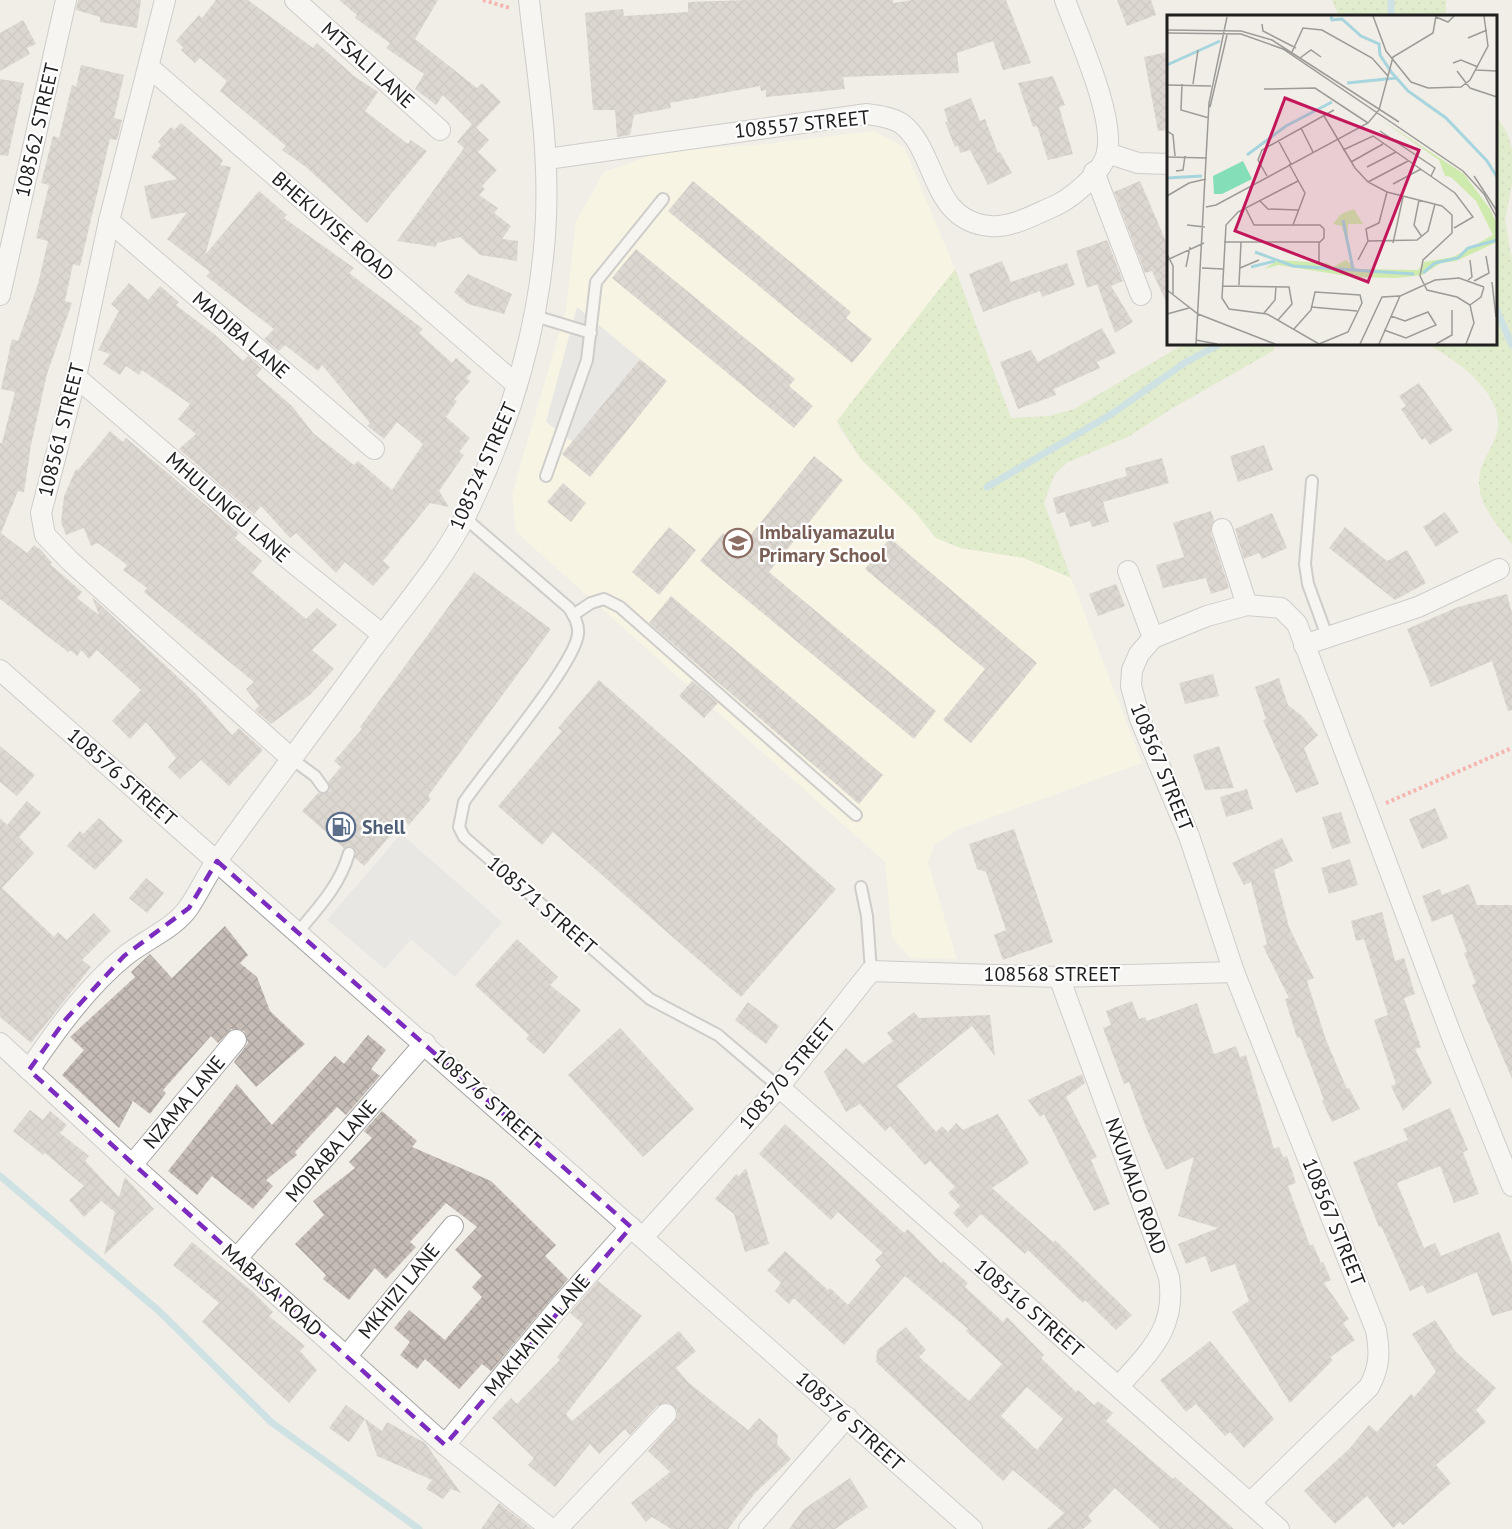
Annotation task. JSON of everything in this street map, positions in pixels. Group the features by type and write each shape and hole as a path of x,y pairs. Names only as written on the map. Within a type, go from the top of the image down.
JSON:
{"street":[{"name":"108562 STREET","path":"0,295 66,0"},
{"name":"108561 STREET","path":"165,0 150,68 109,221 76,377 45,490 41,513 45,535 70,561 292,759"},
{"name":"MTSALI LANE","path":"296,0 440,130"},
{"name":"108524 STREET","path":"29,1070 66,1019 124,956 171,926 189,908 217,861 383,635 465,518 505,423 535,316 546,219 547,159 540,76 529,0"},
{"path":"1065,0 1105,110 1107,153 1137,162 1167,164"},
{"name":"BHEKUYISE ROAD","path":"150,68 517,385"},
{"name":"108557 STREET","path":"547,159 867,114 886,117 901,123 912,135 937,188 950,206 962,216 990,226 1017,222 1054,207 1080,190 1107,153"},
{"path":"1094,172 1141,295"},
{"name":"MADIBA LANE","path":"109,221 374,449"},
{"name":"MHULUNGU LANE","path":"76,377 281,553 383,635"},
{"path":"1222,529 1247,605"},
{"path":"1304,645 1418,607 1499,570"},
{"path":"1128,571 1153,638 1207,616 1247,605 1281,608 1297,624 1366,812 1512,1186"},
{"name":"108567 STREET","path":"1153,638 1139,654 1132,670 1134,699 1189,836 1234,972 1376,1330 1380,1352 1377,1372 1369,1387 1250,1503"},
{"name":"108576 STREET","path":"0,670 425,1043 972,1529"},
{"name":"108568 STREET","path":"871,971 1059,976 1234,972"},
{"name":"108570 STREET","path":"637,1232 779,1087 871,971"},
{"name":"NXUMALO ROAD","path":"1059,976 1169,1277 1172,1298 1169,1317 1163,1332 1119,1386"},
{"name":"NZAMA LANE","path":"132,1164 236,1040"},
{"name":"MABASA ROAD","path":"0,1043 445,1445 551,1529"},
{"name":"MORABA LANE","path":"237,1258 425,1043"},
{"name":"108516 STREET","path":"779,1087 1279,1529"},
{"name":"MKHIZI LANE","path":"346,1356 453,1226"},
{"name":"MAKHATINI LANE","path":"445,1445 561,1305 637,1232"},
{"path":"557,1529 666,1414"},
{"path":"749,1529 847,1418"}],"lane":[{"path":"546,476 587,360 594,291 600,274 663,199"},
{"path":"535,316 591,333"},
{"path":"1312,481 1305,564 1308,584 1327,636"},
{"path":"465,518 555,595 573,615 591,603 604,599 620,607 856,815"},
{"name":"108571 STREET","path":"573,615 578,634 574,647 558,673 464,802 459,827 464,837 650,999 717,1035 779,1087"},
{"path":"292,759 315,776 323,787"},
{"path":"298,932 331,892 344,871 349,853"},
{"path":"861,887 867,916 871,971"}],"path":[{"path":"1366,812 1512,748"}],"highlighted area":[{"path":"217,861 631,1227 445,1445 29,1070 66,1019 124,956 189,908"}],"shaded area":[{"name":"Imbaliyamazulu Primary School","path":"874,131 904,147 955,269 837,421 840,430 860,458 915,512 936,538 960,548 1024,558 1071,578 1142,763 959,829 934,845 928,863 957,959 910,958 892,937 885,862 516,532 512,494 566,309 576,221 604,172 663,151 756,145"},
{"path":"577,307 640,359 573,442 546,422"},
{"path":"401,834 502,922 455,977 411,939 385,969 327,920"}],"green space":[{"path":"1332,0 1446,0 1446,15 1339,15"},
{"path":"1497,117 1507,132 1512,150 1512,184 1505,220 1512,261 1512,544 1486,508 1479,483 1485,458 1496,436 1498,421 1495,407 1488,393 1465,369 1428,345 1497,345"},
{"path":"955,269 1011,418 1049,416 1074,409 1182,345 1276,345 1273,351 1171,409 1128,437 1066,463 1054,475 1044,503 1071,578 1024,558 960,548 936,538 915,512 860,458 837,421"}],"building":[{"path":"78,0 141,0 137,28 100,22 100,17 76,10"},
{"path":"216,0 248,0 313,48 317,43 354,76 378,92 365,111 408,144 411,140 427,151 367,223 306,167 282,150 286,146 220,91 227,81 200,58 195,63 181,50 183,47 176,41 199,15 202,18"},
{"path":"339,0 438,0 415,39 477,88 482,83 501,102 476,128 443,95 436,105 415,89 424,74 386,48 390,43 355,18 357,15"},
{"path":"893,0 893,3 912,0 1006,0 1031,63 1003,70 993,41 957,53 959,73 843,77 845,89 766,97 766,90 761,91 760,86 670,103 671,108 634,115 630,135 617,137 615,110 593,110 585,13 623,9 624,16 688,12 688,2"},
{"path":"1117,0 1151,0 1156,15 1127,26"},
{"path":"23,20 36,44 27,48 30,54 0,71 0,33"},
{"path":"1167,52 1167,130 1158,131 1144,57"},
{"path":"81,65 124,75 114,118 122,120 117,140 110,139 80,266 73,264 65,301 72,303 47,374 31,445 24,492 18,491 1,533 27,553 34,545 41,550 52,563 50,564 82,592 77,598 99,615 92,597 195,693 232,735 239,728 263,750 229,786 201,760 180,779 168,767 176,758 146,722 130,739 112,721 141,690 97,650 89,659 81,650 77,656 70,650 68,652 0,599 0,443 2,443 15,392 1,389 12,339 18,341 38,284 48,241 36,238 49,185 41,183 53,136 59,138 72,85 76,87"},
{"path":"1053,76 1065,105 1059,107 1073,154 1048,160 1037,126 1033,127 1018,83"},
{"path":"0,79 24,83 8,156 0,155"},
{"path":"971,98 980,121 985,119 998,153 1000,152 1012,173 988,185 970,150 960,153 958,145 955,147 945,122 948,122 944,109"},
{"path":"181,123 223,160 220,165 231,167 205,255 259,191 287,215 284,218 354,268 349,273 423,329 419,333 452,363 456,358 472,372 466,378 470,381 454,399 457,401 446,417 470,438 459,452 464,455 439,491 449,507 430,503 383,561 390,567 373,586 345,562 336,573 296,533 290,538 261,506 254,514 179,449 196,434 178,419 190,404 142,370 139,375 126,366 120,375 103,364 110,354 98,350 119,311 111,304 129,283 148,300 160,286 179,302 176,305 214,334 243,361 248,356 262,369 256,375 292,406 314,434 354,465 358,461 392,490 423,444 397,422 384,439 367,426 370,423 322,365 318,371 285,345 279,351 264,339 274,329 206,276 210,272 167,239 187,212 151,219 144,186 177,179 151,157 161,145 158,142 171,127 174,130"},
{"path":"472,124 489,140 478,152 497,170 482,186 485,189 479,195 498,208 494,213 511,226 502,239 518,241 517,261 480,255 460,237 437,243 436,247 397,241 464,148 457,142"},
{"path":"693,181 851,312 846,318 872,339 852,363 668,211"},
{"path":"1140,181 1167,244 1167,304 1152,271 1145,273 1114,192"},
{"path":"1107,240 1123,281 1111,286 1133,322 1115,333 1097,284 1087,288 1076,251"},
{"path":"636,249 795,379 789,386 813,406 794,428 612,278"},
{"path":"1002,261 1011,282 1067,263 1075,285 1042,297 1040,291 983,312 969,274"},
{"path":"468,274 512,294 504,314 468,304 454,292"},
{"path":"1102,328 1116,353 1097,362 1100,368 1054,389 1056,395 1018,409 1000,362 1031,350 1038,362"},
{"path":"640,359 667,381 590,477 562,454"},
{"path":"1419,383 1453,430 1430,445 1425,438 1422,440 1401,409 1406,406 1399,396"},
{"path":"110,431 123,442 126,438 239,533 235,538 262,561 252,573 306,619 317,608 337,625 312,650 334,669 311,694 271,724 255,710 259,706 246,689 254,682 144,592 147,588 123,570 127,565 98,543 91,546 84,528 66,535 61,522 64,496 76,469 78,470"},
{"path":"1264,445 1273,470 1238,482 1230,456"},
{"path":"814,456 843,480 769,572 936,711 914,739 700,561 723,533 740,548"},
{"path":"1162,458 1169,483 1103,502 1109,522 1092,527 1090,521 1070,527 1065,512 1057,514 1053,498 1127,476 1125,468"},
{"path":"563,483 586,503 571,522 547,502"},
{"path":"1211,511 1214,520 1211,533 1229,588 1211,594 1206,578 1163,588 1156,565 1184,557 1173,523"},
{"path":"1445,512 1459,532 1436,547 1423,527"},
{"path":"1272,513 1287,548 1262,559 1259,553 1244,559 1235,529"},
{"path":"669,527 696,550 659,595 632,572"},
{"path":"1345,527 1387,561 1407,550 1426,583 1395,600 1329,548"},
{"path":"890,538 1037,663 971,743 943,720 985,669 865,569"},
{"path":"474,572 551,629 428,796 431,799 409,825 404,820 364,866 355,858 354,848 348,846 344,848 302,811 318,793 324,794 330,791 328,782 341,767 334,761 362,729 360,727"},
{"path":"1116,584 1125,606 1098,616 1089,594"},
{"path":"1507,594 1512,613 1512,710 1508,711 1492,661 1431,687 1407,629 1458,607"},
{"path":"671,596 883,775 859,804 649,623"},
{"path":"1213,674 1219,696 1185,704 1179,683"},
{"path":"1279,678 1288,705 1302,716 1318,735 1304,748 1319,784 1296,793 1263,720 1266,719 1255,687"},
{"path":"599,680 836,889 741,997 553,832 542,845 498,806 562,731 558,728"},
{"path":"692,681 718,703 704,718 679,696"},
{"path":"0,746 35,775 17,796 0,782"},
{"path":"1219,746 1234,788 1205,790 1193,755"},
{"path":"1247,789 1253,809 1226,817 1220,797"},
{"path":"27,801 41,813 19,837 34,853 2,888 54,937 58,932 67,940 94,913 111,931 82,960 91,967 31,1043 0,1017 0,818 7,825"},
{"path":"1435,808 1448,838 1422,849 1409,819"},
{"path":"1341,812 1351,843 1332,849 1322,817"},
{"path":"99,818 123,841 95,870 67,846 80,831 83,834"},
{"path":"1014,829 1053,942 1003,960 994,935 1006,930 986,872 977,869 969,844"},
{"path":"1282,838 1293,861 1274,870 1289,927 1314,978 1307,981 1326,1040 1347,1089 1349,1088 1360,1109 1332,1122 1322,1101 1324,1100 1300,1037 1297,1038 1285,999 1289,998 1263,946 1267,944 1251,882 1244,885 1232,863"},
{"path":"1350,859 1358,885 1329,894 1321,868"},
{"path":"146,878 164,893 147,913 129,898"},
{"path":"1469,884 1477,905 1512,905 1512,1079 1472,985 1476,983 1452,914 1432,922 1422,896 1440,889 1442,895"},
{"path":"1382,912 1395,961 1404,958 1415,994 1404,998 1421,1047 1415,1049 1432,1083 1403,1111 1391,1086 1396,1084 1374,1020 1388,1015 1364,939 1356,941 1351,921"},
{"path":"225,926 248,955 240,963 257,977 270,1011 305,1044 256,1087 234,1062 248,1043 244,1031 231,1029 218,1043 211,1036 163,1090 166,1093 150,1114 133,1101 119,1128 62,1075 84,1050 70,1037 135,977 131,972 150,954 172,978"},
{"path":"517,939 558,977 550,985 581,1010 544,1054 526,1039 529,1035 475,985"},
{"path":"1132,1001 1139,1019 1145,1017 1147,1021 1197,1003 1214,1054 1236,1046 1240,1057 1246,1055 1274,1149 1279,1147 1283,1157 1287,1156 1296,1183 1288,1186 1310,1246 1313,1244 1321,1263 1323,1262 1331,1280 1324,1283 1349,1319 1343,1323 1355,1340 1330,1357 1333,1360 1290,1403 1232,1312 1249,1301 1235,1264 1211,1272 1205,1256 1186,1264 1178,1244 1218,1228 1178,1216 1194,1157 1166,1170 1147,1130 1129,1082 1124,1084 1103,1028 1111,1025 1106,1011"},
{"path":"748,1002 779,1026 766,1044 735,1020"},
{"path":"914,1012 919,1018 990,1015 995,1056 972,1026 897,1086 936,1132 942,1126 948,1132 956,1123 963,1130 998,1114 1029,1163 992,1188 1053,1242 1055,1240 1132,1315 1116,1330 1085,1300 1083,1303 1028,1250 1025,1254 981,1214 967,1228 953,1213 960,1206 948,1193 955,1187 930,1161 925,1165 890,1126 885,1131 860,1104 846,1112 824,1072 846,1048 863,1064 893,1041 887,1033"},
{"path":"620,1028 694,1109 643,1157 568,1075"},
{"path":"368,1035 386,1050 371,1069 380,1076 346,1115 337,1107 295,1152 297,1155 266,1180 273,1186 253,1209 212,1176 197,1195 168,1171 237,1084 272,1125 335,1056 344,1064"},
{"path":"1082,1074 1085,1083 1066,1097 1097,1157 1091,1160 1110,1204 1094,1211 1044,1114 1040,1117 1028,1100"},
{"path":"1450,1108 1468,1150 1463,1152 1479,1194 1454,1203 1440,1166 1397,1183 1424,1248 1435,1243 1441,1256 1499,1232 1512,1264 1512,1310 1492,1316 1477,1272 1427,1294 1423,1285 1410,1291 1381,1226 1379,1227 1353,1162 1408,1140 1403,1129"},
{"path":"30,1110 43,1120 50,1111 67,1125 60,1133 89,1156 85,1161 119,1197 125,1177 154,1209 104,1255 115,1212 101,1201 84,1217 69,1200 84,1186 45,1153 43,1155 13,1131"},
{"path":"382,1111 417,1141 412,1147 491,1181 556,1245 545,1256 568,1279 491,1371 482,1364 459,1389 425,1359 417,1369 400,1355 410,1342 394,1328 409,1310 445,1340 482,1297 472,1287 482,1276 455,1250 477,1227 446,1203 410,1242 416,1247 386,1279 375,1268 349,1300 323,1279 326,1275 295,1244 324,1215 313,1201 355,1168 349,1162 372,1138 364,1131"},
{"path":"785,1124 904,1233 908,1229 941,1263 943,1261 968,1283 965,1287 1003,1322 1007,1317 1044,1355 1041,1358 1076,1392 1078,1390 1094,1405 1098,1401 1113,1413 1106,1421 1234,1529 1160,1529 1115,1488 1088,1516 1092,1521 1083,1529 1047,1529 1064,1513 1013,1470 1003,1481 876,1362 877,1350 906,1327 926,1350 919,1357 969,1401 1002,1364 966,1331 968,1329 905,1276 844,1345 794,1298 789,1304 775,1291 781,1283 767,1270 785,1251 848,1305 881,1266 875,1260 883,1253 838,1212 831,1220 759,1154","holes":["1027,1387 1063,1419 1037,1450 1001,1416"]},
{"path":"746,1168 769,1244 745,1252 734,1214 715,1199 736,1174 739,1176"},
{"path":"192,1242 252,1291 273,1312 269,1316 305,1346 300,1351 317,1370 289,1403 202,1322 219,1303 173,1265"},
{"path":"598,1281 642,1316 566,1414 572,1421 679,1331 696,1351 676,1368 689,1383 748,1430 759,1418 778,1435 777,1444 791,1459 755,1493 728,1529 671,1529 652,1517 646,1522 631,1503 670,1472 648,1451 677,1417 677,1410 669,1403 657,1406 630,1435 625,1429 599,1454 590,1444 555,1487 528,1465 534,1458 492,1418 511,1398 517,1404 560,1360 557,1357 583,1324 570,1313"},
{"path":"1435,1320 1456,1352 1496,1388 1476,1410 1486,1422 1436,1465 1451,1483 1403,1525 1400,1522 1393,1528 1367,1496 1335,1524 1304,1491 1350,1448 1369,1425 1377,1432 1411,1394 1414,1397 1436,1372 1412,1334"},
{"path":"1210,1341 1274,1419 1244,1448 1230,1432 1225,1436 1196,1404 1186,1412 1160,1380"},
{"path":"346,1405 382,1431 387,1422 425,1443 461,1493 451,1489 443,1499 426,1489 432,1480 377,1456 365,1419 349,1442 329,1428"},
{"path":"850,1478 868,1507 835,1529 789,1529 804,1509"},
{"path":"499,1503 532,1529 481,1529"}],"waterway":[{"path":"1391,0 1391,15"},
{"path":"1497,311 1512,345"},
{"path":"987,487 1110,415 1186,362 1218,345"},
{"path":"0,1176 159,1311 271,1422 419,1529"}],"place":[{"name":"Imbaliyamazulu Primary School","path":"738,543"},
{"name":"Shell","path":"341,827"}]}
